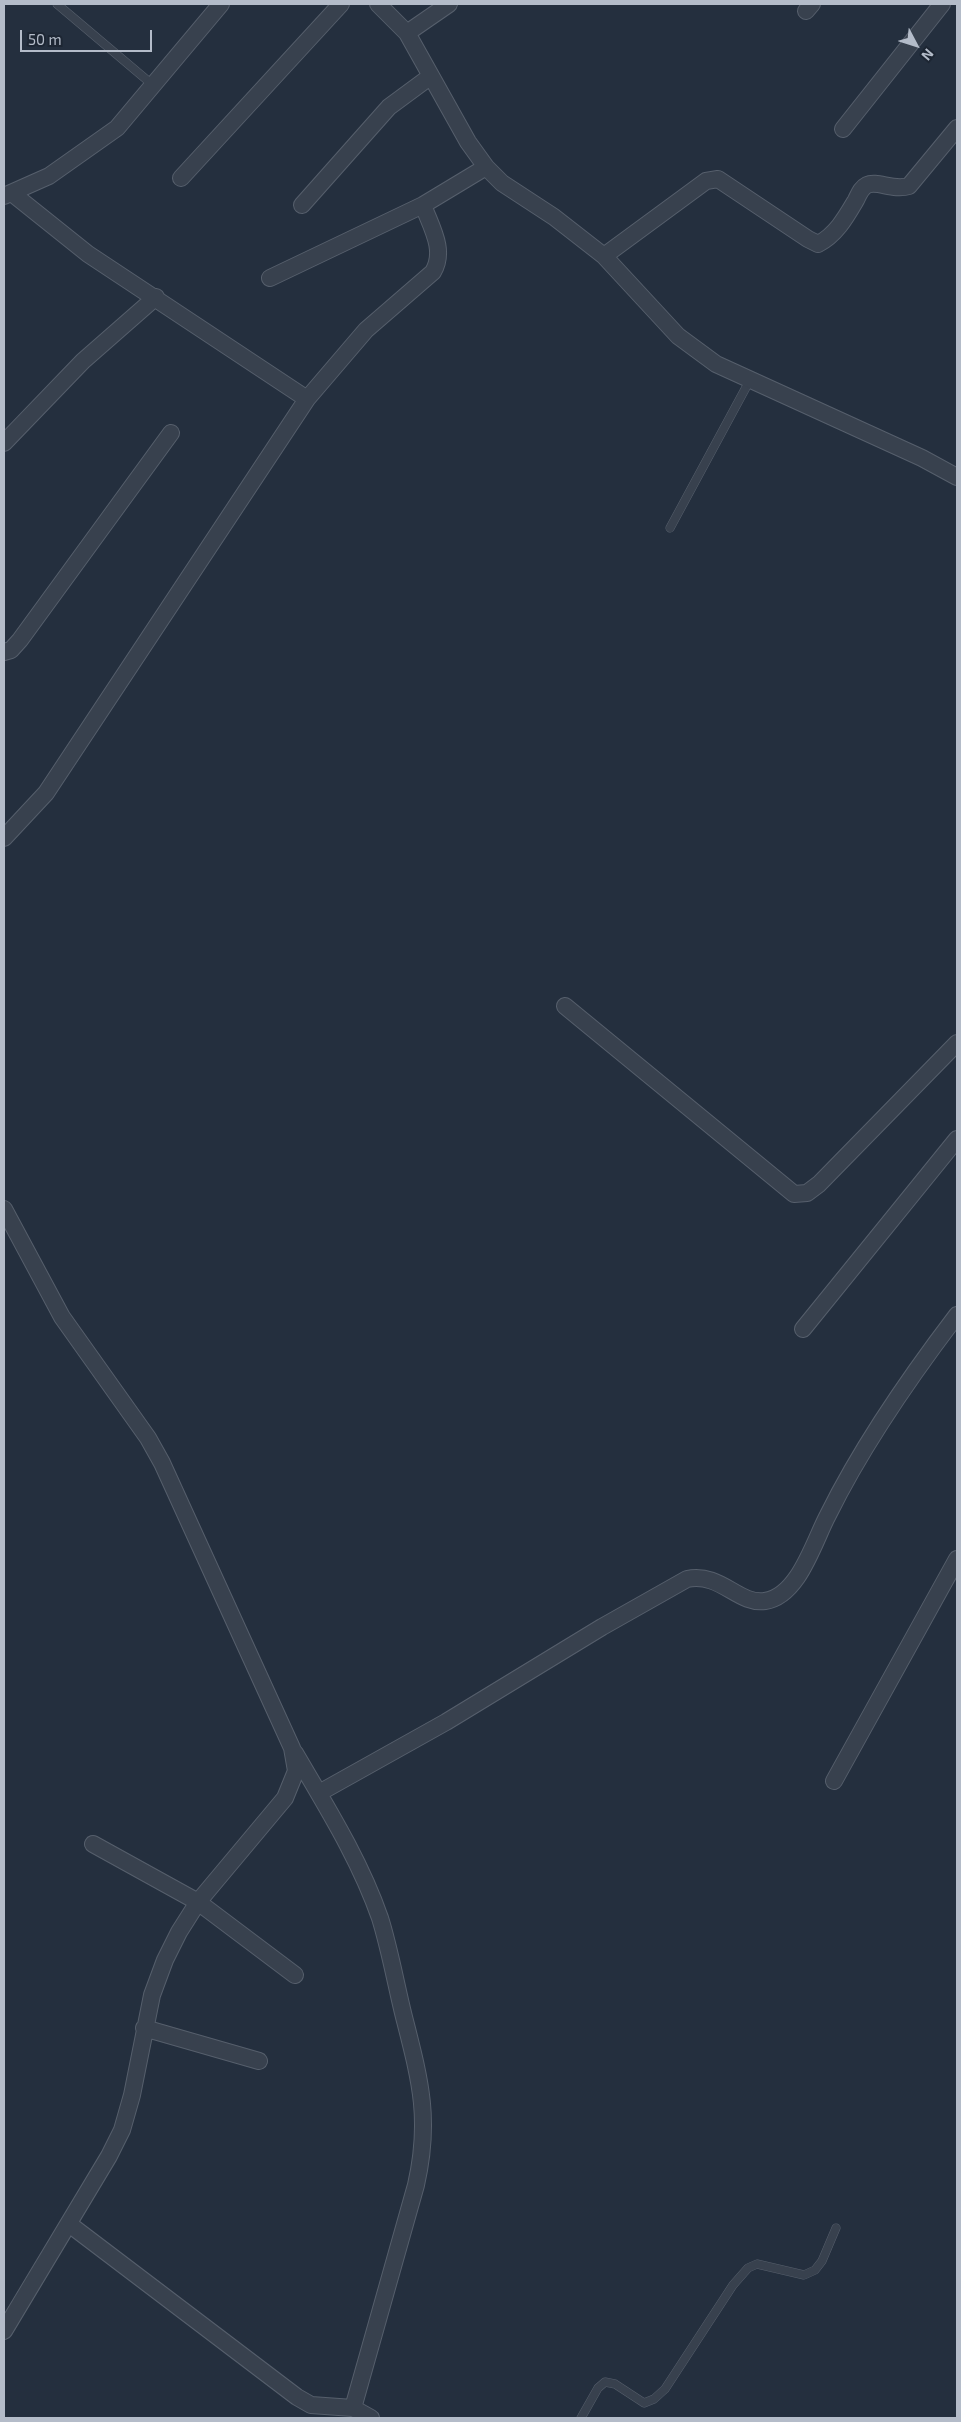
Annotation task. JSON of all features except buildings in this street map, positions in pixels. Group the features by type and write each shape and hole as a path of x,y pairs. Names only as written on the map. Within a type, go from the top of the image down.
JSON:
{"street":[{"path":"222,4 117,128 48,176 8,195 88,254 156,297 307,399"},
{"path":"181,178 341,4"},
{"path":"378,4 407,33 468,142 486,167 502,183 567,227 604,256 678,336 716,364 922,458 957,477"},
{"path":"407,33 449,4"},
{"path":"843,129 942,4"},
{"path":"302,205 389,107 431,76"},
{"path":"604,256 706,182 718,179 818,244 828,240 836,230 861,190 869,184 880,184 899,189 909,186 957,128"},
{"path":"270,278 423,205 486,167"},
{"path":"4,838 46,793 307,399 366,330 433,272 438,263 440,251 423,205"},
{"path":"4,443 83,361 156,297"},
{"path":"4,652 11,650 20,640 171,433"},
{"path":"565,1006 794,1194 807,1193 819,1184 957,1043"},
{"path":"804,1329 957,1139"},
{"path":"4,1210 62,1317 118,1394 162,1463 292,1748 319,1793 363,1876 380,1919 420,2082 424,2120 423,2154 353,2408"},
{"path":"319,1793 446,1722 602,1627 687,1580 699,1577 712,1580 748,1598 764,1601 780,1595 802,1571 814,1542 852,1469 917,1368 957,1314"},
{"path":"834,1781 957,1559"},
{"path":"4,2331 69,2224 122,2130 132,2095 152,1995 165,1960 179,1932 198,1902 285,1798 296,1770 292,1748"},
{"path":"93,1844 198,1902 295,1974"},
{"path":"144,2028 259,2061"},
{"path":"69,2224 297,2397 310,2405 353,2408 371,2418"}],"lane":[{"path":"57,4 154,86"},
{"path":"670,528 750,380"},
{"path":"581,2418 598,2388 605,2382 615,2384 644,2403 654,2399 665,2389 734,2285 748,2268 757,2264 804,2274 815,2270 822,2261 836,2228"}]}
